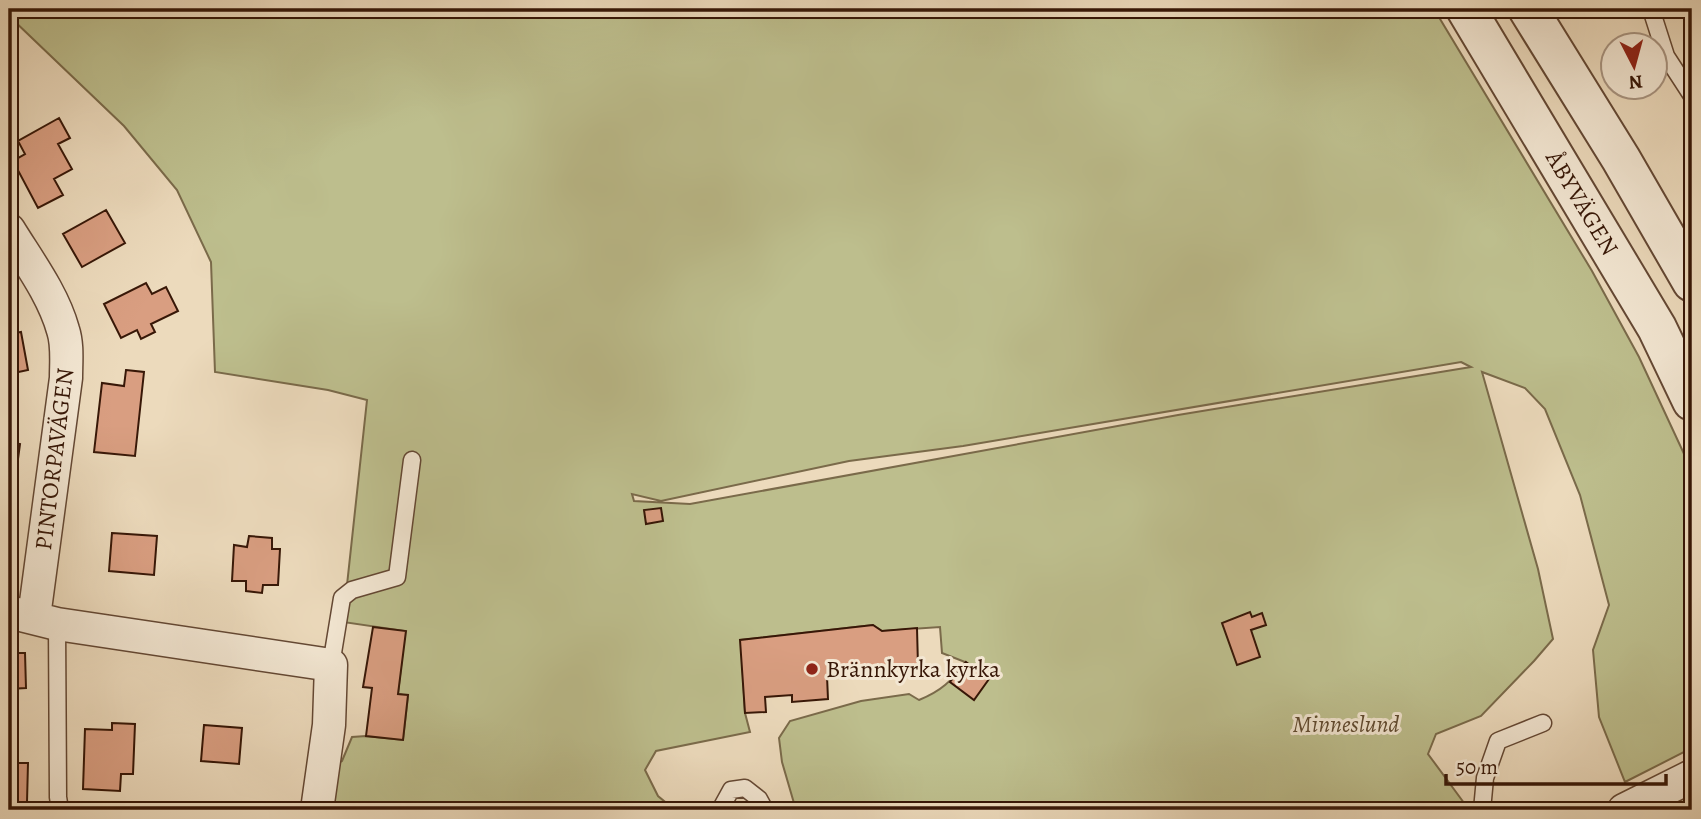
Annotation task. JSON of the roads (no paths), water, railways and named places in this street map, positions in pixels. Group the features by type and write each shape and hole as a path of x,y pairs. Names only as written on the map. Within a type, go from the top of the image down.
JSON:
{"street":[{"name":"ÅBYVÄGEN","path":"1466,9 1657,328 1692,401"},
{"path":"1528,9 1621,159 1692,282"},
{"name":"PINTORPAVÄGEN","path":"9,230 42,284 63,329 67,352 66,378 33,618"},
{"path":"33,618 331,665 329,725 317,810"},
{"path":"1624,810 1692,776"}],"lane":[{"path":"1651,9 1666,56 1692,96"},
{"path":"331,665 342,598 352,590 397,577 412,460"},
{"path":"33,618 60,810"},
{"path":"1482,810 1485,778 1498,741 1543,723"},
{"path":"720,810 731,790 745,788 759,799 765,810"}],"place":[{"name":"Brännkyrka kyrka","path":"812,669"}],"park label":[{"name":"Minneslund","path":"1346,724"}]}
